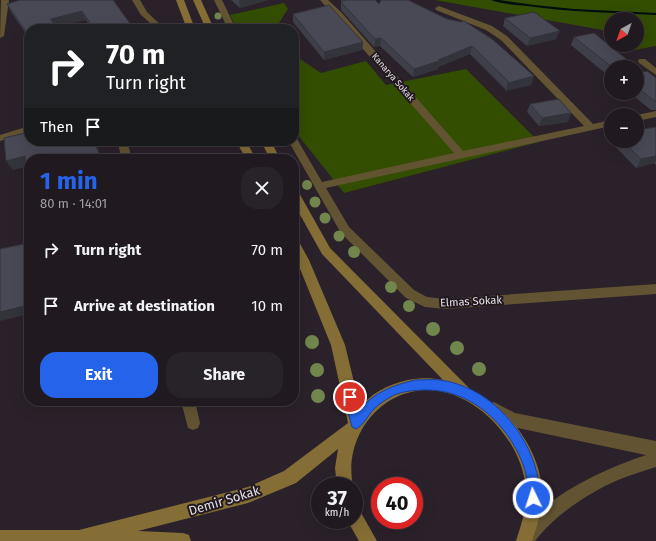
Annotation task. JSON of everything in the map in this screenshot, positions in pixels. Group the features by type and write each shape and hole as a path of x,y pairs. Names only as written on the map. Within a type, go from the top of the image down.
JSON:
{"street":[{"path":"0,36 5,0"},
{"path":"136,0 144,13 156,24"},
{"path":"180,0 189,24"},
{"path":"197,0 208,24"},
{"path":"218,0 230,24"},
{"name":"Kanarya Sokak","path":"324,0 338,14 461,155"},
{"path":"439,8 489,28 504,38 590,128"},
{"path":"644,63 656,72"},
{"path":"644,117 656,114"},
{"path":"319,186 604,125"},
{"path":"0,138 24,131"},
{"name":"Elmas Sokak","path":"297,146 346,230 410,294 425,302 445,304 656,289"},
{"path":"299,203 326,251 465,392 514,420 656,449"},
{"path":"299,252 338,345 354,426"},
{"path":"345,477 344,453 354,426 371,404 392,391 415,385 440,385 465,392"},
{"path":"189,406 193,423"},
{"path":"489,407 510,428 525,453 533,482 533,513 525,541"},
{"name":"Demir Sokak","path":"79,538 248,496 290,477 354,426"},
{"path":"525,541 531,531 571,498 614,474 656,459"},
{"path":"362,529 369,541"},
{"name":"Demir Sokak","path":"0,538 79,538 183,541"}],"green space":[{"path":"435,0 656,0 656,46 644,48 644,12 604,12 604,30"},
{"path":"284,3 288,9 278,24 234,24 230,15"},
{"path":"299,58 321,73 366,61 386,85 466,69 539,142 344,193 299,136"}],"building":[{"path":"20,0 113,0 130,24 91,24 82,11 51,19 54,24 24,24 24,29 7,4"},
{"path":"346,0 375,0 379,4 381,0 408,0 447,19 461,22 464,21 492,39 534,76 508,83 508,81 472,46 438,60 439,61 414,69 381,38 375,39 341,2"},
{"path":"329,5 363,42 324,52 293,14"},
{"path":"534,12 560,31 530,38 505,18"},
{"path":"594,33 604,41 604,52 617,52 627,60 604,61 574,37"},
{"path":"647,71 656,78 656,102 644,93 644,72"},
{"path":"559,99 571,113 542,118 530,104"},
{"path":"656,127 656,156 641,159 630,148 644,148 644,129"},
{"path":"24,133 24,146 96,146 99,154 24,154 24,156 6,161 4,138"},
{"path":"24,244 24,306 0,312 0,249"}],"waterway":[{"path":"493,0 554,8 656,14"}],"route":[{"path":"350,397 356,423 371,404 392,391 415,385 440,385 465,392 489,407 510,428 525,453 533,482 533,498"}]}
